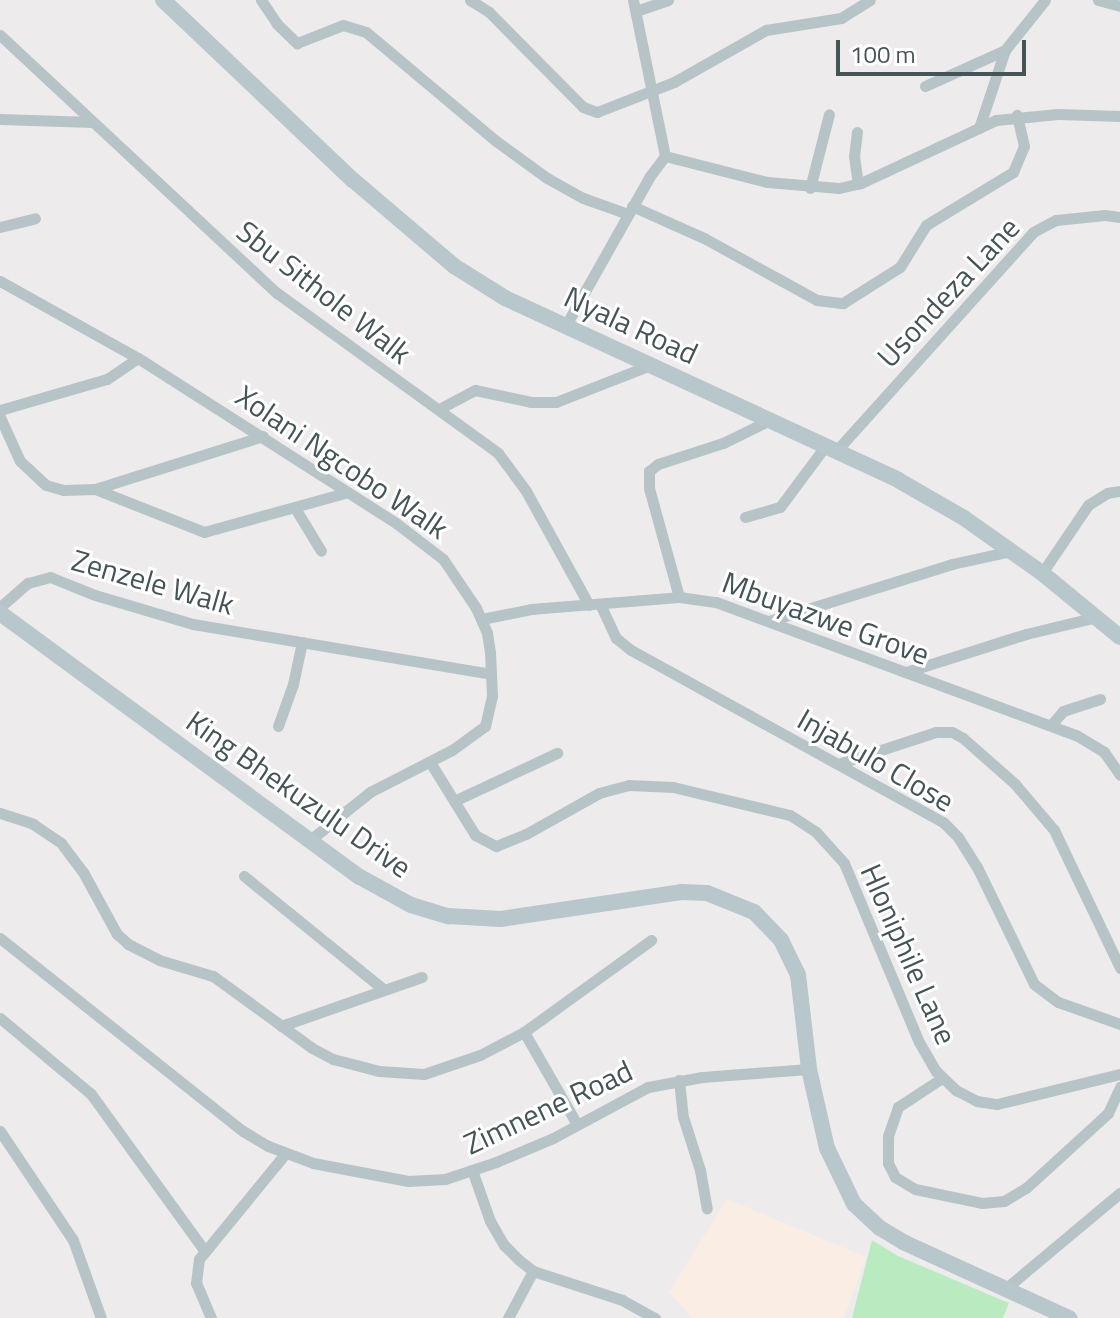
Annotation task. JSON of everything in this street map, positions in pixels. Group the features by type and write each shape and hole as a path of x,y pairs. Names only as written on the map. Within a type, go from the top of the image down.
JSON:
{"street":[{"name":"Nyala Road","path":"163,0 431,248 505,298 831,448 964,518 1042,573 1120,637"},
{"path":"261,0 293,42 310,41 343,25 366,32 496,141 547,178 583,198 630,210 704,238 828,304 843,303 900,267 926,225 1013,172 1024,146 1017,115"},
{"path":"470,0 489,12 590,111 603,110 652,91 766,30 841,18 870,0"},
{"path":"566,325 630,210 665,156 635,6 668,0"},
{"path":"979,128 1005,50 1045,0"},
{"path":"1098,0 1120,6"},
{"name":"Sbu Sithole Walk","path":"0,35 277,293 484,441 507,463 595,604"},
{"path":"925,86 1005,50"},
{"path":"810,188 829,114"},
{"path":"665,156 767,182 810,188 858,184 979,128 1017,115 1120,116"},
{"path":"0,119 92,122"},
{"path":"857,132 854,156 858,184"},
{"name":"Usondeza Lane","path":"745,517 780,507 831,448 1033,232 1056,220 1105,215 1120,217"},
{"path":"0,227 35,218"},
{"name":"Xolani Ngcobo Walk","path":"0,281 138,358 396,523 443,559 482,619 487,633 491,674 490,715 485,726 430,762 370,792 310,840"},
{"path":"0,410 107,379 138,358"},
{"path":"439,409 475,390 531,402 556,402 648,366"},
{"path":"0,417 20,461 46,485 63,490 95,489 263,436"},
{"path":"679,597 649,488 649,471 658,464 723,443 768,421"},
{"path":"95,489 204,532 348,492"},
{"path":"1042,573 1088,505 1107,493 1120,491"},
{"path":"295,508 321,551"},
{"path":"769,621 952,564 1011,551"},
{"name":"Zenzele Walk","path":"0,607 28,583 50,577 102,598 193,624 491,674"},
{"name":"Mbuyazwe Grove","path":"482,619 531,609 679,597 716,602 1051,725 1093,743 1104,752 1120,775"},
{"name":"Injabulo Close","path":"595,604 616,638 631,650 924,810 958,837 981,875 1028,975 1041,992 1058,1002 1120,1024"},
{"name":"King Bhekuzulu Drive","path":"0,613 393,898 448,916 501,919 681,892 707,893 736,902 769,925 792,959 802,995 809,1069 827,1148 854,1204 880,1228 903,1242 1069,1318"},
{"path":"905,673 1026,634 1097,617"},
{"path":"278,726 293,684 302,642"},
{"path":"1051,725 1063,711 1100,699"},
{"path":"838,764 936,732 952,732 963,738 1015,784 1054,830 1120,968"},
{"path":"454,801 557,753"},
{"name":"Hloniphile Lane","path":"430,762 475,835 496,846 526,834 591,796 629,785 673,787 790,815 829,844 848,871 919,1042 942,1078 965,1096 997,1104 1120,1074"},
{"path":"0,813 33,824 61,843 83,872 117,934 128,944 159,960 213,976 281,1026 333,1059 404,1074 424,1074 458,1065 524,1032 651,940"},
{"path":"244,876 383,989"},
{"name":"Zimnene Road","path":"0,938 243,1131 284,1155 408,1181 445,1179 523,1152 628,1095 679,1080 809,1069"},
{"path":"281,1026 422,977"},
{"path":"0,1018 91,1094 204,1250"},
{"path":"524,1032 577,1124"},
{"path":"942,1078 903,1102 892,1119 886,1155 890,1170 901,1182 970,1202 994,1203 1012,1197 1108,1113 1116,1102 1120,1087"},
{"path":"679,1080 683,1117 700,1170 707,1208"},
{"path":"0,1131 73,1240 101,1318"},
{"path":"211,1318 196,1283 199,1259 284,1155"},
{"path":"472,1170 497,1234 511,1253 533,1271 622,1300 655,1318"},
{"path":"1005,1289 1120,1193"},
{"path":"508,1318 533,1271"}],"shaded area":[{"path":"727,1199 866,1257 844,1318 692,1318 669,1292"}],"green space":[{"path":"872,1240 898,1256 1009,1303 1003,1318 852,1318"}]}
